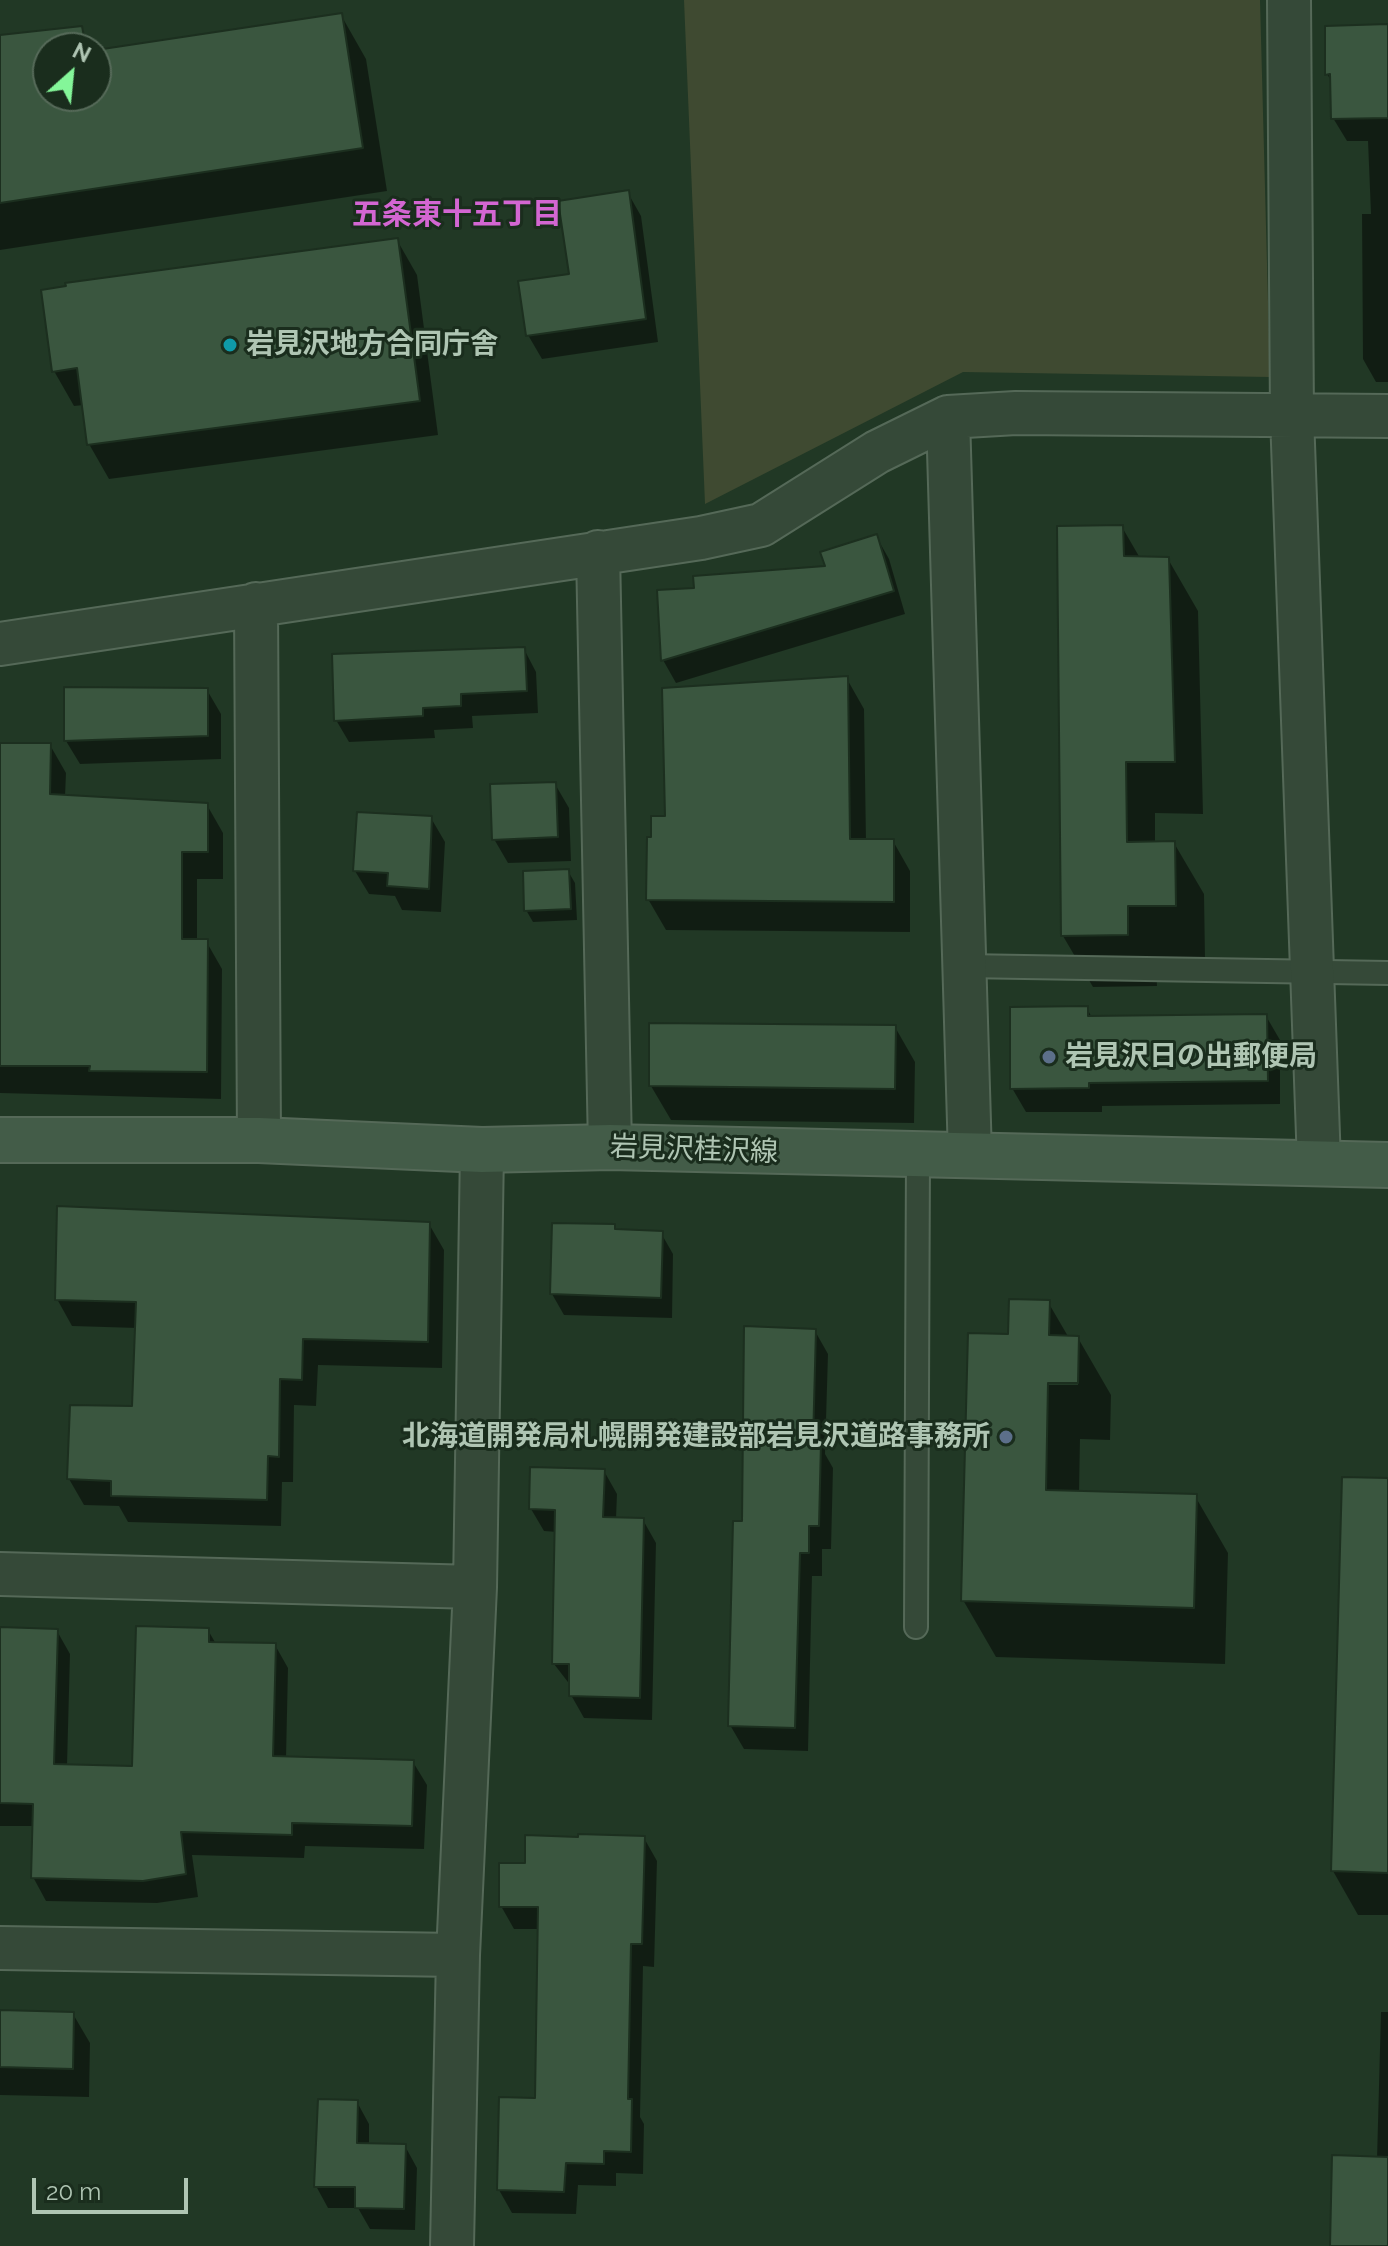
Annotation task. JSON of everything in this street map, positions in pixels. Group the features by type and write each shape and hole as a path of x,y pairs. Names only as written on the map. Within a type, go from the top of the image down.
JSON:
{"main road":[{"name":"岩見沢桂沢線","path":"0,1140 259,1140 482,1150 610,1147 1388,1165"}],"street":[{"path":"1289,0 1292,416 1319,1163"},
{"path":"0,644 761,525 877,452 948,417 1016,413 1388,416"},
{"path":"948,417 970,1156"},
{"path":"598,552 610,1147"},
{"path":"256,604 259,1140"},
{"path":"452,2246 458,1955 475,1587 482,1150"},
{"path":"0,1574 475,1587"},
{"path":"0,1948 458,1955"}],"lane":[{"path":"964,966 1388,973"},
{"path":"916,1627 918,1155"}],"green space":[{"path":"684,0 1260,0 1270,377 963,372 705,504"}],"building":[{"path":"342,13 363,148 0,203 0,35 82,26 83,32 32,32 32,112 112,112 112,48"},
{"path":"1388,24 1388,118 1331,119 1330,74 1325,75 1325,26"},
{"path":"629,190 646,319 526,336 518,281 569,274 558,201"},
{"name":"岩見沢地方合同庁舎","path":"398,238 420,401 87,445 77,368 52,372 41,290 66,286 65,283"},
{"path":"1123,525 1124,556 1169,557 1175,762 1126,762 1127,842 1175,841 1176,906 1128,906 1128,935 1061,936 1057,526"},
{"path":"877,534 894,591 661,661 657,590 694,588 693,576 825,566 820,552"},
{"path":"525,647 527,691 461,694 461,706 423,708 423,716 334,721 332,654"},
{"path":"848,676 850,839 894,839 894,902 646,900 647,837 651,837 651,816 665,816 662,688"},
{"path":"64,687 208,688 208,736 64,741"},
{"path":"0,743 51,743 50,794 208,803 208,852 182,852 182,939 208,939 207,1072 89,1071 90,1066 0,1066"},
{"path":"556,782 558,837 492,840 490,784"},
{"path":"357,812 432,816 429,889 387,886 388,873 353,871"},
{"path":"569,869 571,909 524,911 523,871"},
{"path":"1088,1006 1088,1016 1267,1014 1268,1081 1089,1083 1089,1088 1010,1089 1010,1007"},
{"path":"649,1023 896,1025 895,1089 649,1086"},
{"path":"57,1206 430,1222 428,1342 303,1339 302,1380 280,1379 279,1457 268,1456 267,1500 111,1496 111,1481 67,1479 70,1405 132,1406 136,1302 55,1300"},
{"path":"552,1223 615,1224 615,1229 663,1231 661,1298 550,1294"},
{"name":"北海道開発局札幌開発建設部岩見沢道路事務所","path":"1009,1299 1050,1300 1049,1335 1079,1336 1078,1383 1048,1383 1046,1490 1197,1494 1194,1608 961,1601 968,1333 1008,1334"},
{"path":"744,1326 816,1329 813,1442 821,1442 819,1526 809,1526 809,1553 800,1553 795,1728 728,1726 733,1521 742,1521"},
{"path":"530,1467 605,1469 603,1517 644,1518 640,1698 569,1696 569,1664 552,1664 555,1510 529,1509"},
{"path":"1342,1477 1388,1478 1388,1873 1331,1871"},
{"path":"136,1626 209,1628 209,1642 276,1643 273,1756 414,1760 412,1826 292,1823 292,1835 181,1832 186,1874 143,1881 31,1878 33,1804 0,1803 0,1627 58,1629 54,1764 132,1766"},
{"path":"578,1834 645,1836 642,1944 631,1944 628,2099 632,2099 631,2152 604,2151 604,2164 566,2163 564,2192 497,2190 499,2097 535,2098 538,1907 499,1907 499,1863 525,1863 525,1835 578,1837"},
{"path":"0,2010 74,2012 73,2069 0,2067"},
{"path":"318,2099 358,2100 357,2143 406,2144 404,2209 355,2208 355,2187 314,2187"},
{"path":"1332,2155 1388,2157 1388,2246 1330,2246"}],"place":[{"name":"岩見沢地方合同庁舎","path":"230,345"},
{"name":"岩見沢日の出郵便局","path":"1049,1057"},
{"name":"北海道開発局札幌開発建設部岩見沢道路事務所","path":"1006,1437"}],"district":[{"name":"五条東十五丁目","path":"457,215"}]}
